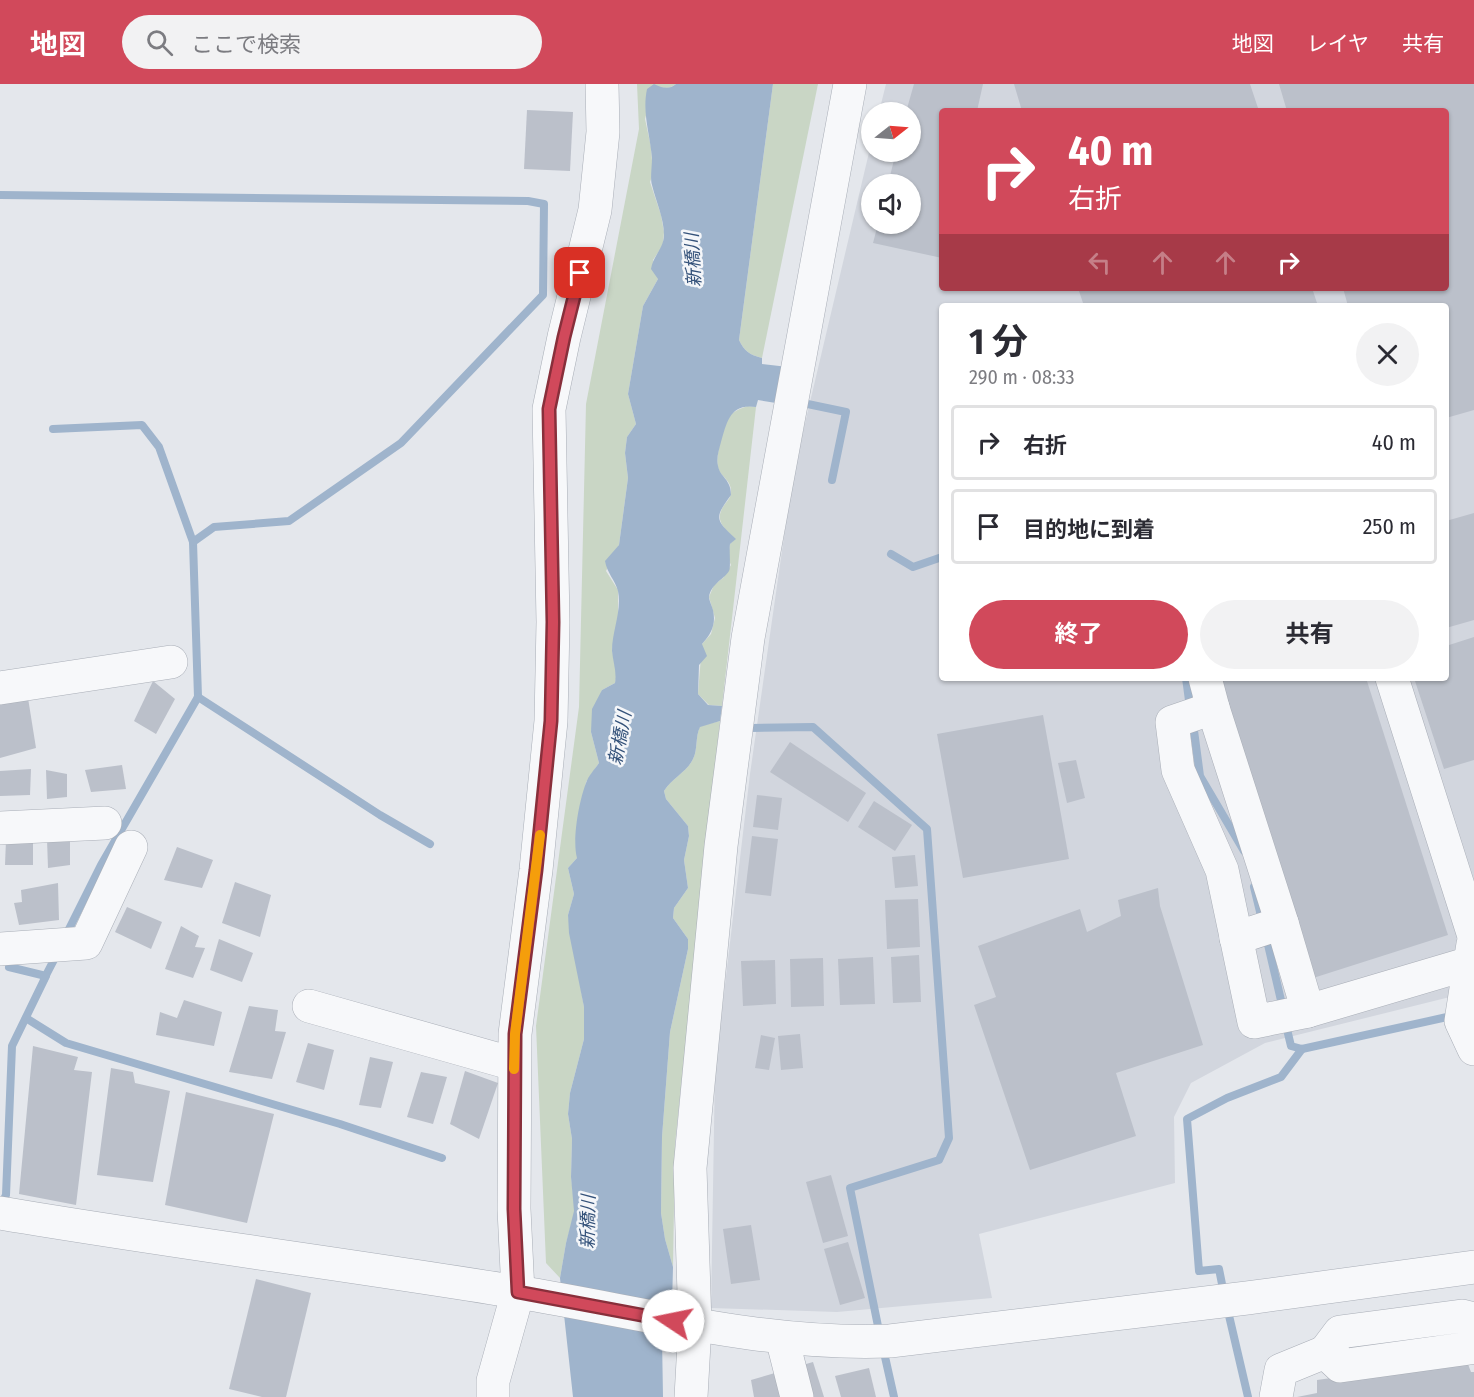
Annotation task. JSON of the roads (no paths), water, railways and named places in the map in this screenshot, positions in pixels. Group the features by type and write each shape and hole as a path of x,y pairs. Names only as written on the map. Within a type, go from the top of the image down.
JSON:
{"street":[{"path":"493,1397 493,1381 518,1292 514,1209 515,1034 536,870 551,721 553,622 549,409 595,210 603,132 602,84"},
{"path":"691,1397 695,1325 690,1168 720,858 748,638 850,84"},
{"path":"0,688 171,662"},
{"path":"1393,681 1473,946 1466,1023"},
{"path":"1308,1011 1262,929 1222,870 1178,770 1172,722 1201,704 1262,929 1254,1022 1308,1011 1473,946"},
{"path":"0,828 105,823"},
{"path":"0,949 86,943 130,847"},
{"path":"309,1006 514,1064"},
{"path":"0,1213 518,1292 695,1325 782,1338 878,1341 1247,1298 1474,1267"},
{"path":"1276,1397 1281,1370 1325,1352 1340,1332 1462,1316 1474,1319"},
{"path":"782,1338 797,1397"},
{"path":"1325,1352 1340,1366 1470,1348 1474,1345"}],"water":[{"name":"新橋川","path":"654,84 665,88 676,84 773,84 739,340 748,352 762,358 762,364 788,367 782,404 758,400 756,407 740,408 731,416 723,435 717,463 729,485 731,495 719,518 736,539 730,544 729,571 715,585 709,597 714,615 713,624 711,632 702,644 707,656 699,665 698,694 708,705 722,706 720,721 700,727 693,759 664,791 666,799 688,826 689,836 684,860 688,888 674,908 673,918 688,939 688,949 670,1032 662,1137 661,1213 673,1267 672,1305 662,1338 663,1397 573,1397 560,1278 574,1211 571,1177 572,1139 568,1114 570,1093 584,1039 584,1007 569,933 568,915 574,894 568,868 577,858 576,831 583,791 588,778 599,763 591,732 592,709 602,690 615,683 612,651 619,598 617,587 605,561 619,545 628,478 625,453 627,437 636,424 628,394 643,306 658,279 651,269 664,235 651,182 652,158 646,115 647,89"}],"waterway":[{"path":"0,195 528,201 544,204 543,295 401,443 289,521 214,527 193,542 198,697 101,865 65,937"},
{"path":"798,402 846,412 832,480"},
{"path":"53,429 142,425 159,447 193,542"},
{"path":"891,554 913,567 939,558"},
{"path":"1186,681 1190,708"},
{"path":"198,697 380,815 430,844"},
{"path":"1193,723 1200,776 1244,851"},
{"path":"750,728 813,727 927,829 949,1138 939,1160 850,1188 880,1336"},
{"path":"1254,887 1263,924"},
{"path":"1266,936 1283,1009"},
{"path":"44,979 57,954"},
{"path":"0,1207 6,1195 12,1046 46,976 9,967"},
{"path":"1285,1021 1291,1046 1302,1049 1456,1015"},
{"path":"26,1018 66,1043 340,1124 442,1158"},
{"path":"1224,1294 1219,1269 1199,1271 1187,1119 1227,1098 1281,1077 1302,1049"},
{"path":"1227,1307 1248,1397"},
{"path":"883,1348 894,1397"}]}
